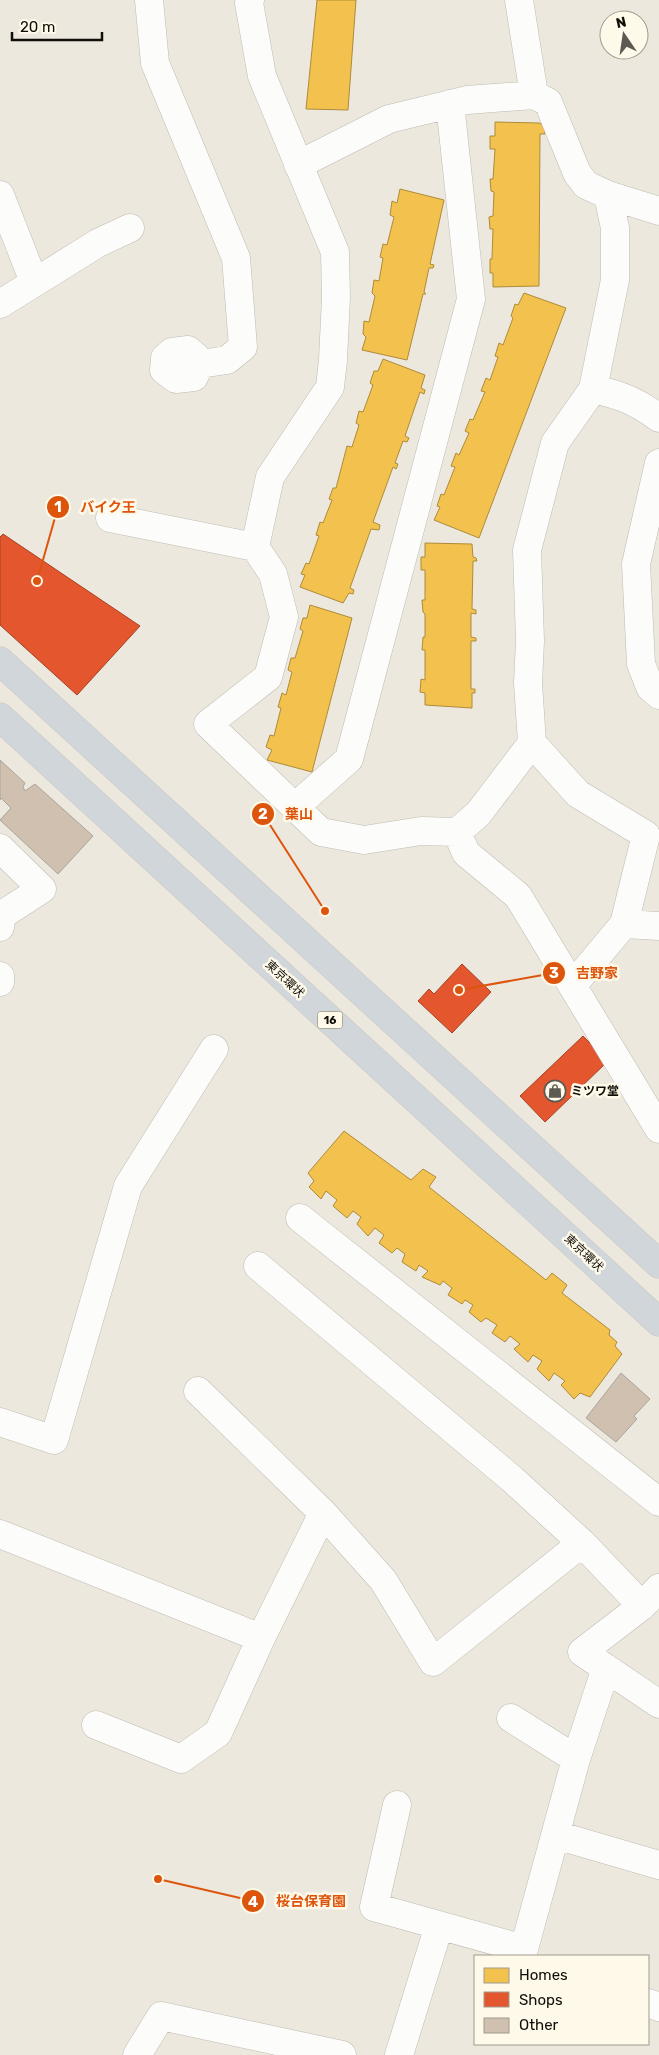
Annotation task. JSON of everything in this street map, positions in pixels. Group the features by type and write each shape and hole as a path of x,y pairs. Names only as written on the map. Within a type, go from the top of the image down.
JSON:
{"highway":[{"path":"0,661 659,1264"},
{"name":"東京環状","path":"0,717 659,1322"}],"street":[{"path":"149,0 156,63 236,258 243,347 226,360 200,364"},
{"path":"250,0 262,76 335,252 334,360 330,387 270,478 255,546 273,574 284,617 268,677 208,724 321,832 364,840 420,831 457,832 478,814 532,742"},
{"path":"519,0 534,95"},
{"path":"298,165 389,120 467,100 534,95 548,102 577,174 586,185 608,195 659,211"},
{"path":"295,807 349,759 471,299 450,104"},
{"path":"0,195 34,282"},
{"path":"572,985 624,924 646,835 578,794 532,742 528,683 530,641 527,550 555,442 593,389 615,280 615,228 608,195"},
{"path":"0,304 98,242 130,228"},
{"path":"593,389 617,394 640,405 659,418"},
{"path":"659,463 636,564 641,664 650,687 659,695"},
{"path":"110,518 255,546"},
{"path":"457,832 466,853 518,896 659,1128"},
{"path":"0,848 42,889 2,915 0,927"},
{"path":"624,924 659,926"},
{"path":"0,976 0,982"},
{"path":"0,1422 54,1440 128,1186 214,1050"},
{"path":"300,1218 659,1502"},
{"path":"258,1266 512,1479 582,1543 651,1597 582,1652 659,1704"},
{"path":"198,1391 323,1513 383,1580 433,1662 582,1543"},
{"path":"96,1725 181,1759 218,1733 261,1638 323,1513"},
{"path":"0,1534 261,1638"},
{"path":"397,1805 374,1907 523,1952 576,1759 606,1668"},
{"path":"511,1718 576,1759"},
{"path":"556,1834 659,1865"},
{"path":"399,2055 439,1926"},
{"path":"137,2055 161,2016 342,2055"}],"building: Homes":[{"path":"317,0 356,0 348,110 306,109"},
{"path":"495,122 539,123 544,125 545,134 540,134 539,286 493,287 490,259 492,259 493,229 490,229 489,217 493,216 494,192 491,191 490,179 493,179 495,149 490,149 490,136 495,136"},
{"path":"400,189 444,200 430,264 434,265 433,268 429,268 424,292 426,294 423,294 407,360 362,350 366,337 363,334 364,321 369,322 375,296 372,293 374,280 379,281 383,258 380,257 383,244 387,245 394,217 390,215 392,201 397,203"},
{"path":"524,293 566,308 479,538 434,520 440,507 437,506 441,494 444,495 455,467 451,466 456,453 459,455 469,433 465,431 470,419 473,420 485,392 481,391 486,378 490,380 498,357 495,356 499,343 503,345 513,318 511,316 515,304 518,305"},
{"path":"383,359 425,375 421,388 425,390 424,394 420,392 405,436 409,438 407,442 403,441 395,463 398,464 396,469 393,467 373,522 380,525 379,530 371,529 350,588 354,590 353,594 349,593 343,603 300,587 305,575 301,574 306,563 309,564 319,536 316,535 320,522 323,523 332,500 329,499 333,488 336,488 347,446 352,447 359,425 356,423 359,411 363,412 373,385 370,383 374,371 378,371"},
{"path":"425,543 472,544 473,557 477,561 473,561 472,609 476,610 476,614 471,613 471,637 476,638 476,641 471,641 471,689 475,689 475,693 472,693 472,708 425,705 425,693 420,692 421,679 425,680 425,650 422,650 423,637 425,637 425,614 423,612 422,600 425,600 425,570 421,570 421,557 425,557"},
{"path":"310,605 352,618 312,772 267,760 272,750 266,747 270,735 274,736 281,708 278,707 282,693 286,695 292,672 288,670 291,658 295,658 303,631 300,629 303,618 307,618"},
{"path":"344,1131 411,1180 423,1169 436,1177 429,1187 546,1280 552,1273 567,1285 562,1293 610,1330 609,1335 617,1342 615,1346 622,1354 590,1397 580,1393 574,1399 561,1385 565,1381 554,1373 549,1381 537,1369 542,1361 533,1355 528,1362 514,1349 520,1344 510,1336 505,1342 492,1333 497,1325 486,1318 481,1322 469,1312 473,1305 465,1300 462,1304 448,1295 452,1288 443,1281 440,1285 422,1277 428,1271 419,1265 416,1271 402,1262 405,1254 397,1248 392,1253 379,1243 384,1235 375,1228 368,1236 357,1224 361,1217 353,1211 347,1218 333,1206 337,1200 326,1191 321,1199 309,1187 314,1181 308,1173"}],"building: Shops":[{"path":"3,534 140,626 77,695 0,625 0,537"},
{"path":"462,964 491,992 452,1033 418,1001 429,989 434,994"},
{"path":"583,1036 608,1061 545,1122 520,1096"}],"building: Other":[{"path":"0,760 25,783 23,787 25,791 35,784 93,836 58,874 0,820 11,808 1,798 0,800"},
{"path":"621,1373 650,1399 634,1416 637,1419 616,1442 586,1418"}],"place":[{"name":"バイク王","path":"37,581"},
{"name":"葉山","path":"325,911"},
{"name":"吉野家","path":"459,990"},
{"name":"ミツワ堂","path":"555,1091"},
{"name":"桜台保育園","path":"158,1879"}]}
